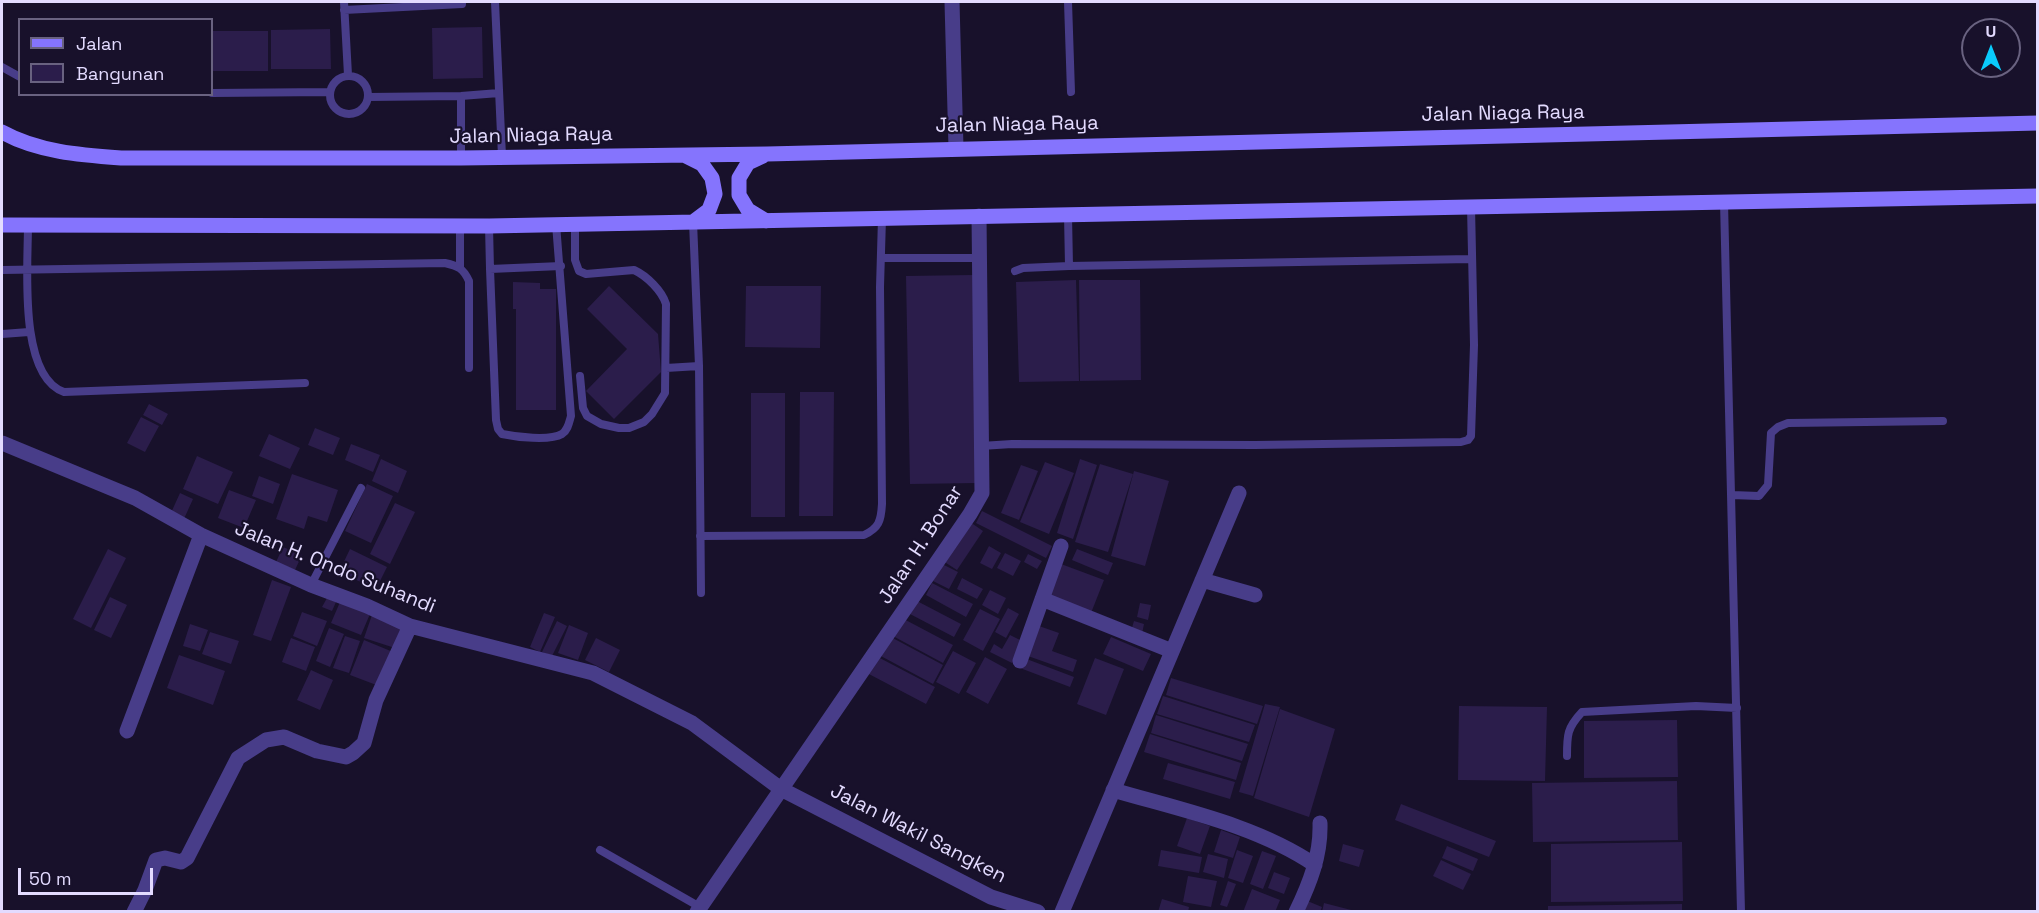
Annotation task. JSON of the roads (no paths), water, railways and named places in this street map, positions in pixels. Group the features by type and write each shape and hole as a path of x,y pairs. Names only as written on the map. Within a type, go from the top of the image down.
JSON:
{"main road":[{"name":"Jalan Niaga Raya","path":"2,132 66,154 122,158 462,158 767,154 2037,123"},
{"path":"766,221 748,210 739,195 739,178 748,163 767,154"},
{"path":"684,155 702,164 712,178 715,194 709,210 693,222"},
{"path":"2,225 489,226 2037,196"}],"street":[{"path":"952,2 956,148"},
{"name":"Jalan H. Bonar","path":"700,910 982,493 979,216"},
{"name":"Jalan H. Ondo Suhandi","path":"2,443 135,498 201,535 311,585 367,606 410,626 593,673 693,723 781,789"},
{"path":"1062,912 1239,493"},
{"path":"127,731 201,535"},
{"path":"1020,661 1061,546"},
{"path":"1202,580 1255,595"},
{"path":"1042,599 1172,651"},
{"path":"134,912 156,860 165,858 181,862 187,858 238,758 266,740 284,737 317,752 346,757 364,743 376,700 410,626"},
{"name":"Jalan Wakil Sangken","path":"781,789 988,904 1038,912"},
{"path":"1113,790 1218,821 1275,842 1315,865"},
{"path":"1296,912 1315,865 1319,850 1320,823"}],"lane":[{"path":"348,75 344,6 462,4 462,2"},
{"path":"495,2 502,156"},
{"path":"1068,2 1071,92"},
{"path":"2,67 18,76"},
{"path":"348,75 361,80 369,90 362,109 343,113 332,105 329,92 335,80 348,75"},
{"path":"213,93 329,92"},
{"path":"368,97 461,96 499,93"},
{"path":"461,96 462,158"},
{"path":"1724,202 1742,912"},
{"path":"981,446 1012,444 1255,446 1461,442 1468,440 1471,436 1474,345 1471,207"},
{"path":"1068,215 1069,266"},
{"path":"700,536 864,535 874,530 879,522 882,504 882,218"},
{"path":"693,222 699,366 701,593"},
{"path":"489,226 495,420 502,434 548,437 561,435 568,428 571,417 556,224"},
{"path":"575,224 575,260 579,271 586,274 634,270 641,274 664,298 666,304 665,393 644,422 629,428 619,428 602,424 587,416 583,408 580,376"},
{"path":"28,225 29,332 36,358 45,378 55,389 64,392 305,383"},
{"path":"460,226 460,267 469,281 469,369"},
{"path":"881,258 979,258"},
{"path":"1015,271 1023,268 1069,266 1471,259"},
{"path":"2,270 445,263 460,267"},
{"path":"490,269 561,266"},
{"path":"2,334 29,332"},
{"path":"666,368 699,366"},
{"path":"1732,495 1759,496 1764,492 1768,485 1771,433 1788,423 1943,421"},
{"path":"311,585 361,488"},
{"path":"1568,756 1567,735 1572,722 1582,712 1696,706 1737,708"},
{"path":"600,850 700,910"}]}
